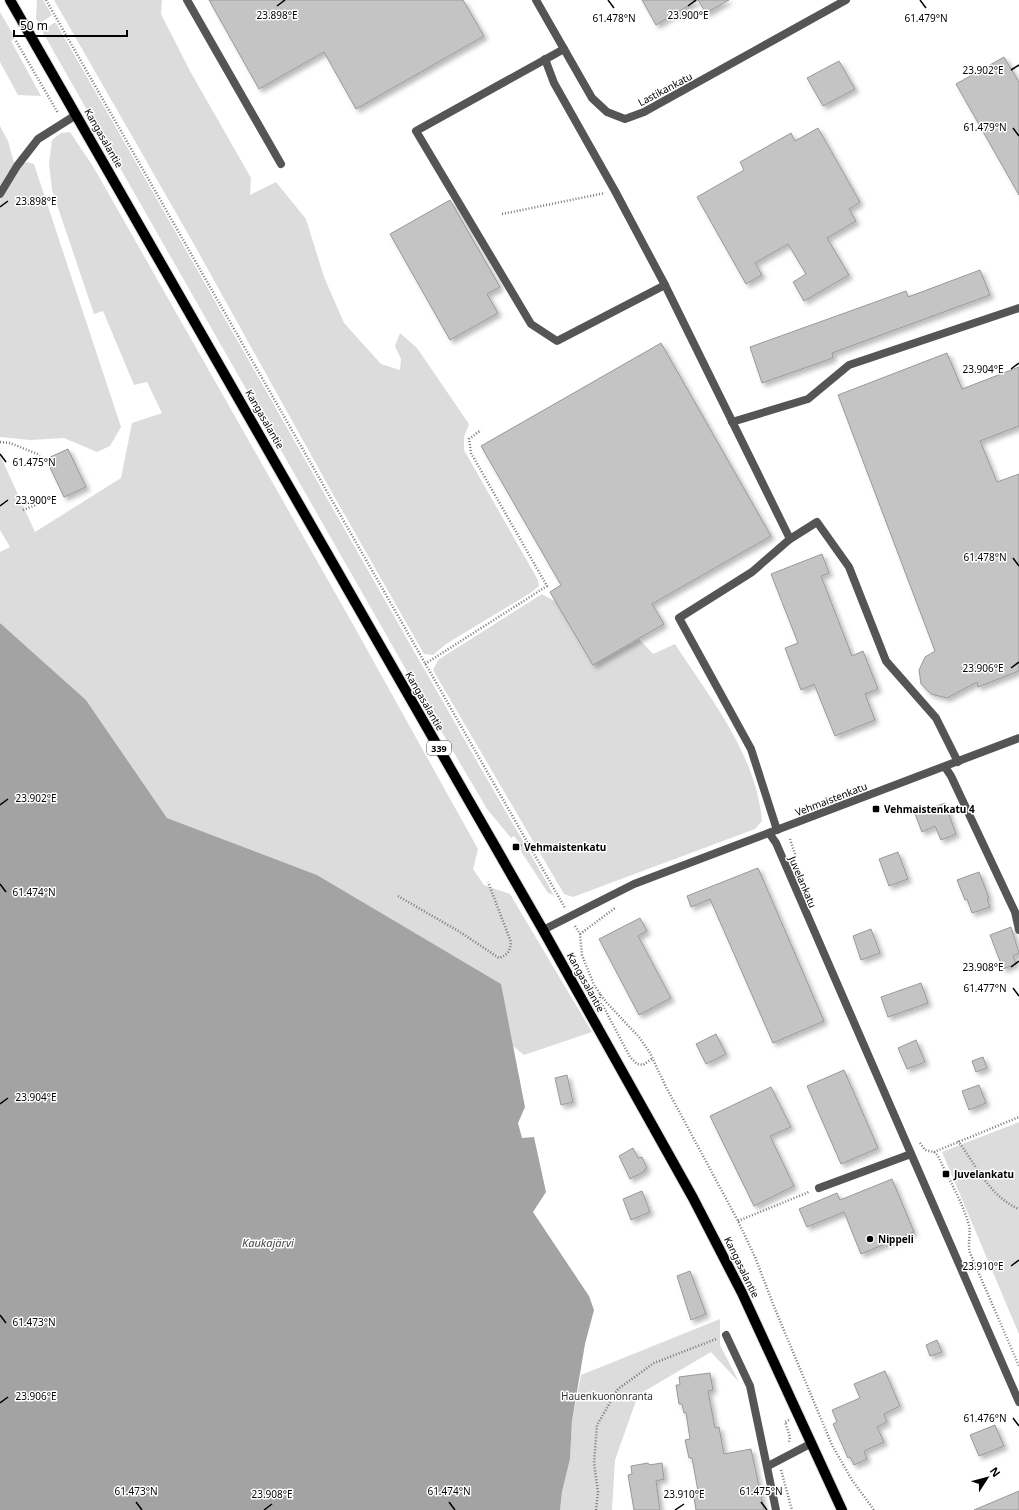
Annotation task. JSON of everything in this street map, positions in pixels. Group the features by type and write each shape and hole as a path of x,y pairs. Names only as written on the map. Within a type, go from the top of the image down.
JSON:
{"main road":[{"name":"Kangasalantie","path":"10,0 543,930 717,1242 842,1510"}],"street":[{"path":"187,0 281,164"},
{"name":"Lastikankatu","path":"536,0 592,98 607,112 625,119 644,112 846,0"},
{"path":"564,49 416,131 531,324 557,341 664,285"},
{"path":"545,60 554,83 615,191 664,285 790,538 817,522 849,567 886,661 936,718 958,762"},
{"path":"0,194 17,166 38,139 76,115"},
{"path":"732,422 808,399 849,365 1019,308"},
{"name":"Juvelankatu","path":"790,538 752,572 679,618 751,749 776,843 1019,1402"},
{"name":"Vehmaistenkatu","path":"543,930 634,884 1019,738"},
{"path":"945,767 1017,911 1019,930"},
{"path":"819,1188 911,1154"},
{"path":"726,1335 750,1386 776,1510"},
{"path":"768,1466 812,1443"}],"path":[{"path":"46,0 560,896 569,916 580,934 582,955 589,975 600,994 639,1037 653,1058 666,1087 755,1257 774,1308 832,1445 852,1480 874,1510"},
{"path":"16,41 63,122"},
{"path":"502,214 615,191"},
{"path":"426,664 547,586 472,453 469,439 481,430"},
{"path":"0,442 10,443 40,455"},
{"path":"23,510 50,499"},
{"path":"790,839 799,864"},
{"path":"518,847 528,841"},
{"path":"398,896 460,932 499,958 506,955 510,949 511,942 488,882"},
{"path":"600,994 600,1000 630,1057 636,1064 642,1065 653,1058"},
{"path":"934,1152 1018,1116"},
{"path":"919,1140 925,1150 934,1152 938,1156 968,1222 970,1253 1019,1366"},
{"path":"958,1141 984,1180 1009,1205 1019,1209"},
{"path":"738,1222 819,1188"},
{"path":"596,1510 598,1492 594,1463 597,1425 618,1389 654,1363 726,1335"}],"green space":[{"path":"37,0 43,0 52,15 39,24 36,18"},
{"path":"54,0 162,0 161,14 190,71 251,178 250,195 276,182 306,219 324,277 344,323 381,364 400,370 401,359 395,346 400,333 417,348 469,424 464,437 464,450 538,580 539,586 532,592 446,644 433,655 424,654 191,239"},
{"path":"0,12 15,38 11,41 41,96 18,95 0,62"},
{"path":"56,23 554,895 548,893 517,845 519,843 514,836 511,838 487,809 433,717 42,31"},
{"path":"0,126 8,141 14,163 0,186"},
{"path":"70,132 94,168 350,619 478,849 473,869 484,885 510,894 592,1032 524,1055 513,1046 500,984 317,875 167,818 86,700 0,623 0,552 10,547 0,530 0,455 35,532 121,478 132,423 162,413 147,382 134,385 103,311 94,314 52,190 49,163 52,140 61,133"},
{"path":"27,162 34,164 121,427 110,446 97,452 64,438 30,440 0,437 0,200 21,165"},
{"path":"542,594 556,602 593,665 639,639 653,654 675,644 729,728 751,773 758,796 762,821 755,829 573,897 564,894 433,670 438,660"},
{"path":"1019,1122 1019,1334 942,1152"},
{"name":"Hauenkuononranta","path":"720,1319 720,1345 739,1382 711,1352 638,1395 615,1460 612,1510 560,1510 562,1492 570,1459 572,1421 581,1375"}],"water":[{"name":"Kaukajärvi","path":"0,623 86,700 167,818 317,875 501,984 525,1107 518,1123 522,1138 534,1137 546,1192 533,1212 589,1296 594,1310 585,1344 572,1421 570,1459 562,1492 560,1510 0,1510"}],"building":[{"path":"209,0 463,0 484,36 356,109 324,52 259,89"},
{"path":"642,0 698,0 656,25"},
{"path":"698,0 729,0 706,13"},
{"path":"1004,57 1019,82 1019,195 956,84"},
{"path":"839,61 855,89 823,106 807,78"},
{"path":"818,128 860,202 849,209 856,221 827,238 849,275 804,301 793,282 806,274 788,244 755,263 762,275 746,284 697,197 744,170 740,162 791,133 795,141"},
{"path":"450,200 500,287 487,294 498,313 450,340 390,234"},
{"path":"980,270 990,295 832,353 833,358 762,383 750,347 906,291 908,297"},
{"path":"661,343 771,536 652,604 664,624 593,665 550,592 561,585 481,446"},
{"path":"947,353 962,389 1019,367 1019,426 980,441 997,482 1019,474 1019,671 978,687 977,682 947,698 931,694 921,684 919,670 925,657 935,651 838,395"},
{"path":"68,449 86,487 64,497 46,459"},
{"path":"822,554 829,573 821,576 852,656 863,651 878,689 865,694 875,720 835,736 814,684 801,690 785,648 798,643 771,574"},
{"path":"945,803 956,834 941,840 935,826 922,832 915,814"},
{"path":"898,852 908,879 889,886 879,859"},
{"path":"758,868 824,1021 773,1043 710,899 691,907 687,896"},
{"path":"979,872 989,898 987,899 990,907 972,913 967,899 965,900 957,880"},
{"path":"640,918 647,931 638,936 671,998 639,1015 599,939"},
{"path":"1011,927 1019,953 1013,956 1016,964 1003,969 990,935"},
{"path":"871,929 880,953 861,960 853,936"},
{"path":"921,983 928,1003 888,1017 881,997"},
{"path":"716,1034 726,1054 706,1064 696,1044"},
{"path":"916,1040 925,1062 907,1069 898,1048"},
{"path":"983,1057 987,1068 976,1072 972,1061"},
{"path":"844,1070 878,1148 841,1164 807,1086"},
{"path":"567,1075 573,1102 561,1105 555,1078"},
{"path":"979,1085 986,1103 969,1110 962,1091"},
{"path":"771,1087 791,1127 770,1136 794,1186 754,1206 710,1116"},
{"path":"633,1148 638,1158 642,1157 647,1168 644,1170 645,1171 630,1179 619,1156"},
{"path":"892,1179 914,1232 861,1254 844,1212 807,1227 799,1209 837,1193 840,1200"},
{"path":"642,1191 650,1212 631,1220 623,1199"},
{"path":"690,1271 706,1314 691,1320 677,1276"},
{"path":"937,1340 942,1352 930,1356 926,1345"},
{"path":"885,1371 900,1406 884,1414 887,1422 877,1427 884,1442 864,1451 867,1459 854,1465 850,1457 848,1458 833,1424 837,1422 832,1410 860,1398 854,1384"},
{"path":"710,1373 713,1390 708,1391 715,1428 719,1427 724,1454 751,1449 764,1510 696,1510 693,1492 698,1491 692,1458 689,1458 685,1440 690,1439 686,1413 684,1413 682,1404 679,1404 676,1385 680,1385 679,1377"},
{"path":"995,1425 1004,1446 979,1456 970,1435"},
{"path":"648,1463 649,1465 662,1463 664,1479 656,1481 660,1510 634,1510 628,1475 632,1474 631,1466"},
{"path":"1019,1491 1019,1510 974,1510"}],"place":[{"name":"Vehmaistenkatu 4","path":"876,809"},
{"name":"Vehmaistenkatu","path":"516,847"},
{"name":"Juvelankatu","path":"946,1174"},
{"name":"Nippeli","path":"870,1239"}]}
